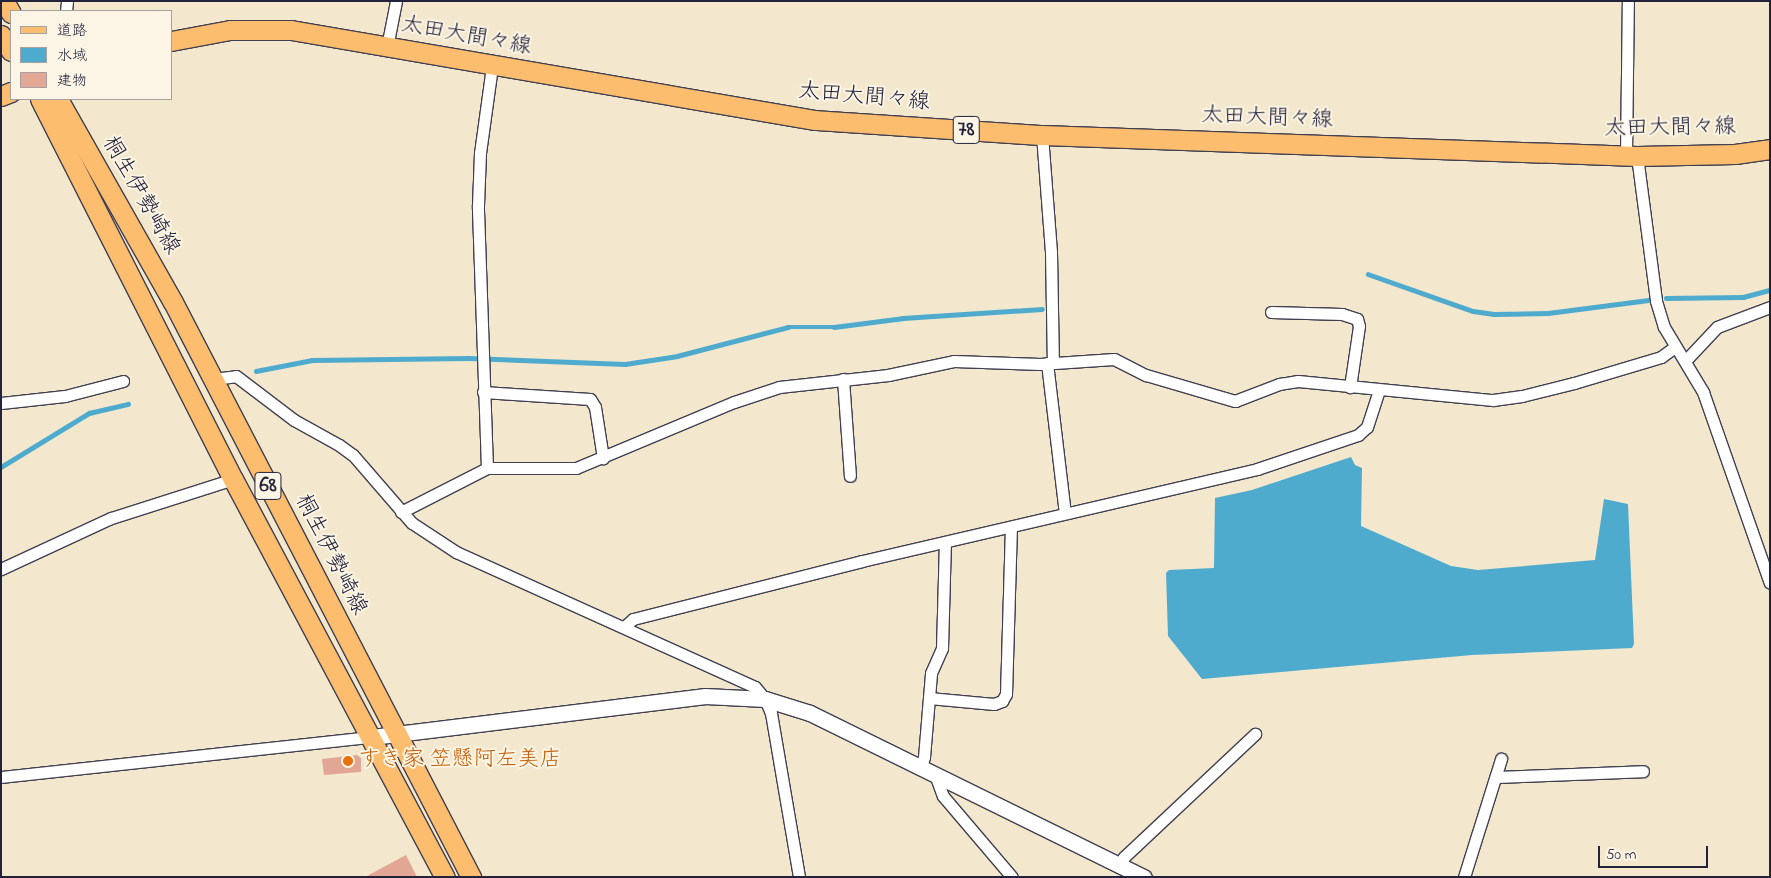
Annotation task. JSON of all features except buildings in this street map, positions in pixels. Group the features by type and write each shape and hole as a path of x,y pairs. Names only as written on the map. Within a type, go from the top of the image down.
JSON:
{"main road":[{"name":"太田大間々線","path":"172,41 222,31 261,28 291,30 815,120 1042,135 1631,155 1735,154 1770,149"},
{"path":"1,35 10,49"},
{"name":"桐生伊勢崎線","path":"41,100 233,478 445,877"},
{"name":"桐生伊勢崎線","path":"59,100 173,302 471,877"}],"street":[{"path":"387,47 396,1"},
{"path":"1628,1 1631,155 1656,301 1674,347 1686,360 1703,392 1770,583"},
{"path":"487,468 478,206 480,153 492,66"},
{"path":"1042,135 1051,252 1050,362 1065,513"},
{"path":"1686,360 1718,327 1770,307"},
{"path":"1271,312 1342,314 1357,319 1359,326 1350,387"},
{"path":"401,512 487,468 568,469 603,458 755,394 779,387 888,375 954,361 1050,362 1114,358 1146,376 1235,401 1287,382 1478,400 1522,396 1661,357 1674,347"},
{"path":"212,379 236,376 294,420 339,445 353,455 401,512 422,531 456,552 748,683 765,699 771,713 799,877"},
{"path":"843,379 850,476"},
{"path":"1,403 65,396 123,381"},
{"path":"624,627 633,619 1065,513 1257,470 1353,438 1367,427 1379,391"},
{"path":"483,392 590,400 594,407 603,458"},
{"path":"1,569 111,518 233,478"},
{"path":"929,698 994,704 1002,701 1006,694 1011,527"},
{"path":"920,768 924,757 931,673 942,648 946,542"},
{"path":"1,778 398,734 705,696 765,699 810,713 936,777 1144,877"},
{"path":"1118,866 1124,857 1255,734"},
{"path":"1464,877 1501,759"},
{"path":"1496,777 1643,771"},
{"path":"936,777 943,796 1012,877"}],"water":[{"path":"1351,457 1355,465 1362,468 1361,526 1451,566 1478,570 1595,560 1604,499 1628,504 1634,644 1632,648 1472,655 1202,679 1168,636 1166,573 1169,570 1214,568 1215,498 1252,490"}],"waterway":[{"path":"1368,274 1473,311 1494,314 1548,313 1648,300"},
{"path":"1666,298 1743,297 1770,290"},
{"path":"256,371 312,360 469,358 625,364 677,356 788,327 834,327 903,318 1042,309"},
{"path":"1,467 89,413 128,404"}],"place":[{"name":"すき家 笠懸阿左美店","path":"348,761"}]}
